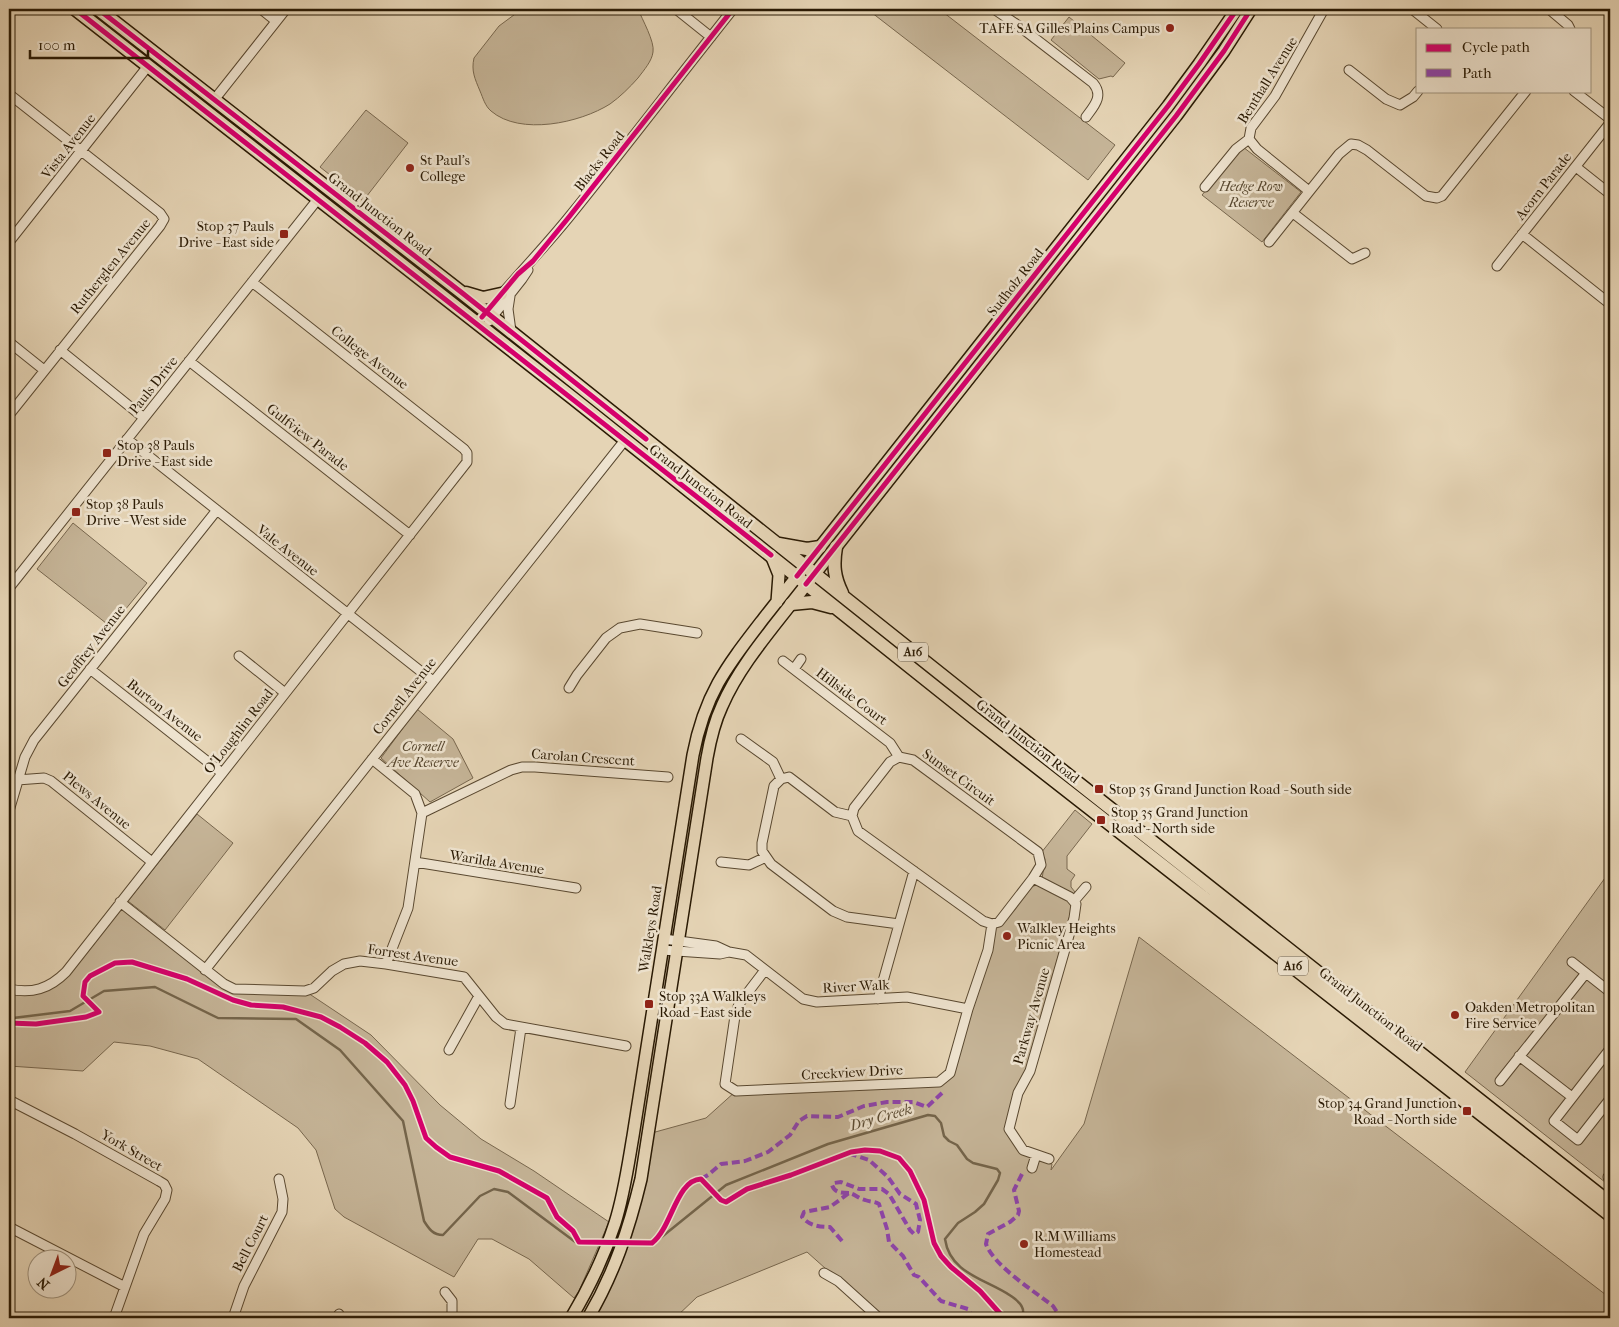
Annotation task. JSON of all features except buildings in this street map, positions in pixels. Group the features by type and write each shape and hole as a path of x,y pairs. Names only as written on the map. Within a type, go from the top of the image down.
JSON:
{"highway":[{"name":"Grand Junction Road","path":"76,9 625,440 774,549"},
{"name":"Grand Junction Road","path":"98,9 490,314 633,429 806,575 838,609 974,718 1610,1215"},
{"path":"148,66 157,55"},
{"path":"318,199 327,187"},
{"path":"461,292 483,298 506,294"},
{"path":"625,440 633,429"},
{"path":"774,549 820,547"},
{"path":"836,547 834,572 844,597"},
{"name":"Grand Junction Road","path":"806,575 844,597 1610,1203"},
{"path":"791,604 812,602 838,609"},
{"path":"1456,1081 1459,1089 1457,1096"}],"main road":[{"name":"Sudholz Road","path":"806,575 820,547 1168,106 1237,9"},
{"name":"Sudholz Road","path":"806,575 836,547 1176,116 1224,51 1251,9"},
{"path":"774,549 778,576 777,602"},
{"path":"588,1318 615,1266 634,1208 641,1179 707,758 716,722 733,684 791,604 806,575"},
{"name":"Walkleys Road","path":"571,1318 592,1281 607,1246 619,1210 633,1136 693,754 703,715 713,691 727,668 777,602 806,575"}],"street":[{"path":"261,9 276,21"},
{"path":"214,100 286,9"},
{"path":"676,9 711,36"},
{"name":"Blacks Road","path":"480,326 733,9"},
{"path":"994,9 1019,26 1098,88 1097,102 1086,117"},
{"name":"Benthall Avenue","path":"1249,139 1251,128 1275,96 1324,9"},
{"path":"1412,9 1436,28"},
{"path":"1549,9 1562,19 1569,28"},
{"name":"Vista Avenue","path":"9,242 148,66"},
{"path":"1349,70 1386,99 1400,105 1417,92"},
{"path":"1269,242 1339,154 1351,144 1358,145 1367,150 1426,196 1437,198 1442,196 1523,92"},
{"path":"1575,92 1610,121"},
{"name":"Rutherglen Avenue","path":"9,94 164,219 9,415"},
{"name":"Acorn Parade","path":"1497,266 1610,121"},
{"path":"1205,187 1236,148 1249,139 1257,149 1309,191"},
{"path":"1576,166 1610,194"},
{"name":"Pauls Drive","path":"9,588 318,199"},
{"path":"1293,212 1352,259 1365,253"},
{"path":"1522,234 1610,304"},
{"name":"College Avenue","path":"252,282 464,448 468,457"},
{"path":"506,294 511,331"},
{"path":"9,342 44,370"},
{"path":"60,350 144,418"},
{"name":"Gulfview Parade","path":"189,362 410,535"},
{"name":"Vale Avenue","path":"127,439 433,681"},
{"name":"Cornell Avenue","path":"205,970 625,440"},
{"name":"O'Loughlin Road","path":"9,989 33,991 44,988 56,981 82,952 465,465 468,457"},
{"name":"Geoffrey Avenue","path":"9,811 17,780 34,740 217,510"},
{"path":"570,688 577,675 606,638 620,628 640,624 697,633"},
{"path":"239,656 285,693"},
{"path":"794,669 801,659"},
{"name":"Hillside Court","path":"784,661 890,743 899,756"},
{"name":"Burton Avenue","path":"90,669 222,773"},
{"path":"741,739 773,762 781,779"},
{"name":"Sunset Circuit","path":"852,816 854,808 890,762 899,756 913,760 1038,852 1041,866 999,922 992,924"},
{"path":"372,759 416,794 422,813 408,908 386,964"},
{"name":"Carolan Crescent","path":"422,813 511,770 522,767 668,777"},
{"path":"899,924 840,916 771,864 762,850 762,843 774,786 781,779 789,777 835,812 852,816 858,831 983,921 992,924"},
{"name":"Plews Avenue","path":"17,780 44,778 51,781 152,862"},
{"path":"721,862 749,865 766,857"},
{"name":"Warilda Avenue","path":"415,862 576,888"},
{"path":"878,999 914,871"},
{"path":"1033,878 1065,894 1074,901 1086,887"},
{"name":"Parkway Avenue","path":"1048,1159 1023,1150 1009,1129 1018,1093 1030,1071 1074,918 1076,904 1074,901"},
{"name":"Forrest Avenue","path":"120,902 205,970 234,989 301,991 314,988 332,971 344,964 360,961 386,964 460,976 469,982 501,1023 626,1046"},
{"name":"Creekview Drive","path":"765,970 738,1004 735,1016 725,1084 736,1092 939,1082 950,1073 968,1009 988,950 992,924"},
{"name":"River Walk","path":"663,945 720,954 729,952 746,955 803,998 817,1002 906,997 968,1009"},
{"path":"1572,962 1610,992"},
{"path":"1500,1081 1586,973"},
{"path":"449,1050 479,996"},
{"path":"510,1104 521,1028"},
{"path":"1609,1053 1554,1121 1578,1140 1610,1099"},
{"path":"1519,1056 1572,1097"},
{"name":"York Street","path":"9,1100 75,1134 165,1186 167,1196 148,1227 114,1318"},
{"path":"1032,1168 1036,1154"},
{"name":"Bell Court","path":"232,1318 244,1286 282,1212 284,1199 280,1180"},
{"path":"9,1227 124,1287"},
{"path":"824,1273 838,1281 879,1318"},
{"path":"445,1292 452,1301 452,1318"}],"green space":[{"path":"522,9 638,9 652,42 653,52 651,59 638,78 625,92 610,104 583,117 550,124 533,125 503,119 491,111 486,104 475,79 473,63 474,58 499,26"},
{"path":"867,9 939,9 1115,145 1088,180"},
{"path":"1069,17 1125,63 1113,77 1099,79 1051,40"},
{"path":"366,110 408,143 363,201 320,167"},
{"name":"Hedge Row Reserve","path":"1243,147 1301,192 1262,242 1202,195"},
{"path":"73,523 147,583 111,627 37,569"},
{"name":"Cornell Ave Reserve","path":"417,709 453,739 473,778 430,802 381,758"},
{"path":"1075,810 1092,824 1067,856 1067,869 1075,875 1071,881 1071,887 1075,895 1042,879 1045,859 1041,853"},
{"path":"197,814 233,843 165,930 128,901"},
{"path":"1610,871 1610,1186 1465,1072"},
{"path":"1039,884 1068,900 1072,908 1009,1129 1023,1150 1052,1164 1051,1170 1084,1124 1139,937 1610,1298 1610,1318 881,1318 807,1252 697,1297 675,1318 586,1318 626,1237 648,1134 706,1118 736,1091 939,1082 950,1073 992,924 1031,887"},
{"path":"120,902 227,987 305,991 371,1035 440,1105 481,1139 534,1171 609,1222 579,1291 574,1298 529,1259 492,1239 478,1239 454,1277 344,1217 335,1209 316,1150 298,1128 198,1059 150,1046 114,1042 83,1071 9,1066 9,988 21,991 56,981"}],"waterway":[{"name":"Dry Creek","path":"9,1016 13,1018 70,1011 104,991 155,987 218,1018 296,1019 340,1050 403,1121 424,1221 432,1231 443,1235 480,1196 494,1189 508,1192 578,1244"},
{"name":"Dry Creek","path":"653,1244 726,1185 828,1144 928,1115 935,1116 941,1123 944,1136 957,1145 967,1159 973,1163 997,1169 1000,1173 984,1204 958,1223 945,1239 948,1251 961,1268 1017,1301 1023,1308 1023,1318"}],"marked path":[{"path":"701,1179 721,1164 745,1161 768,1152 790,1135 799,1121 807,1116 838,1117 864,1106 887,1102 913,1102 927,1107 942,1093"},
{"path":"849,1193 841,1193 833,1188 832,1185 841,1182 859,1189 882,1189 889,1194 910,1230 914,1234 918,1232 920,1220 916,1204 900,1194 888,1177 869,1160 851,1154"},
{"path":"1022,1174 1014,1190 1019,1211 1018,1215 1010,1222 988,1234 986,1244 997,1261 1053,1306 1058,1318"},
{"path":"842,1241 830,1227 822,1227 805,1220 802,1217 804,1212 830,1207 849,1193 879,1204 889,1242 903,1256 914,1275 919,1277 941,1301 968,1309 973,1318"}],"cycle path":[{"path":"75,9 771,555"},
{"path":"98,9 646,439"},
{"path":"482,317 518,274 533,261 569,217 733,9"},
{"path":"797,576 1168,106 1237,9"},
{"path":"806,584 1176,116 1224,51 1251,9"},
{"path":"9,1023 36,1024 86,1017 99,1012 83,996 85,982 90,976 115,963 132,962 187,979 233,1000 251,1005 283,1007 321,1017 365,1043 387,1062 405,1085 413,1101 426,1138 436,1147 450,1157 499,1171 547,1198 557,1217 573,1231 579,1242 652,1243 665,1227 680,1196 693,1181 701,1179 721,1200 726,1202 747,1189 791,1175 851,1152 865,1150 880,1151 899,1158 910,1171 924,1200 934,1243 941,1256 951,1267 980,1291 1004,1318"}],"place":[{"name":"TAFE SA Gilles Plains Campus","path":"1170,28"},
{"name":"St Paul's College","path":"410,168"},
{"name":"Stop 37 Pauls Drive - East side","path":"284,234"},
{"name":"Stop 38 Pauls Drive - East side","path":"107,453"},
{"name":"Stop 38 Pauls Drive - West side","path":"76,512"},
{"name":"Stop 35 Grand Junction Road - South side","path":"1099,789"},
{"name":"Stop 35 Grand Junction Road - North side","path":"1101,820"},
{"name":"Walkley Heights Picnic Area","path":"1007,936"},
{"name":"Stop 33A Walkleys Road - East side","path":"649,1004"},
{"name":"Oakden Metropolitan Fire Service","path":"1455,1015"},
{"name":"Stop 34 Grand Junction Road - North side","path":"1467,1111"},
{"name":"R.M Williams Homestead","path":"1024,1244"}]}
